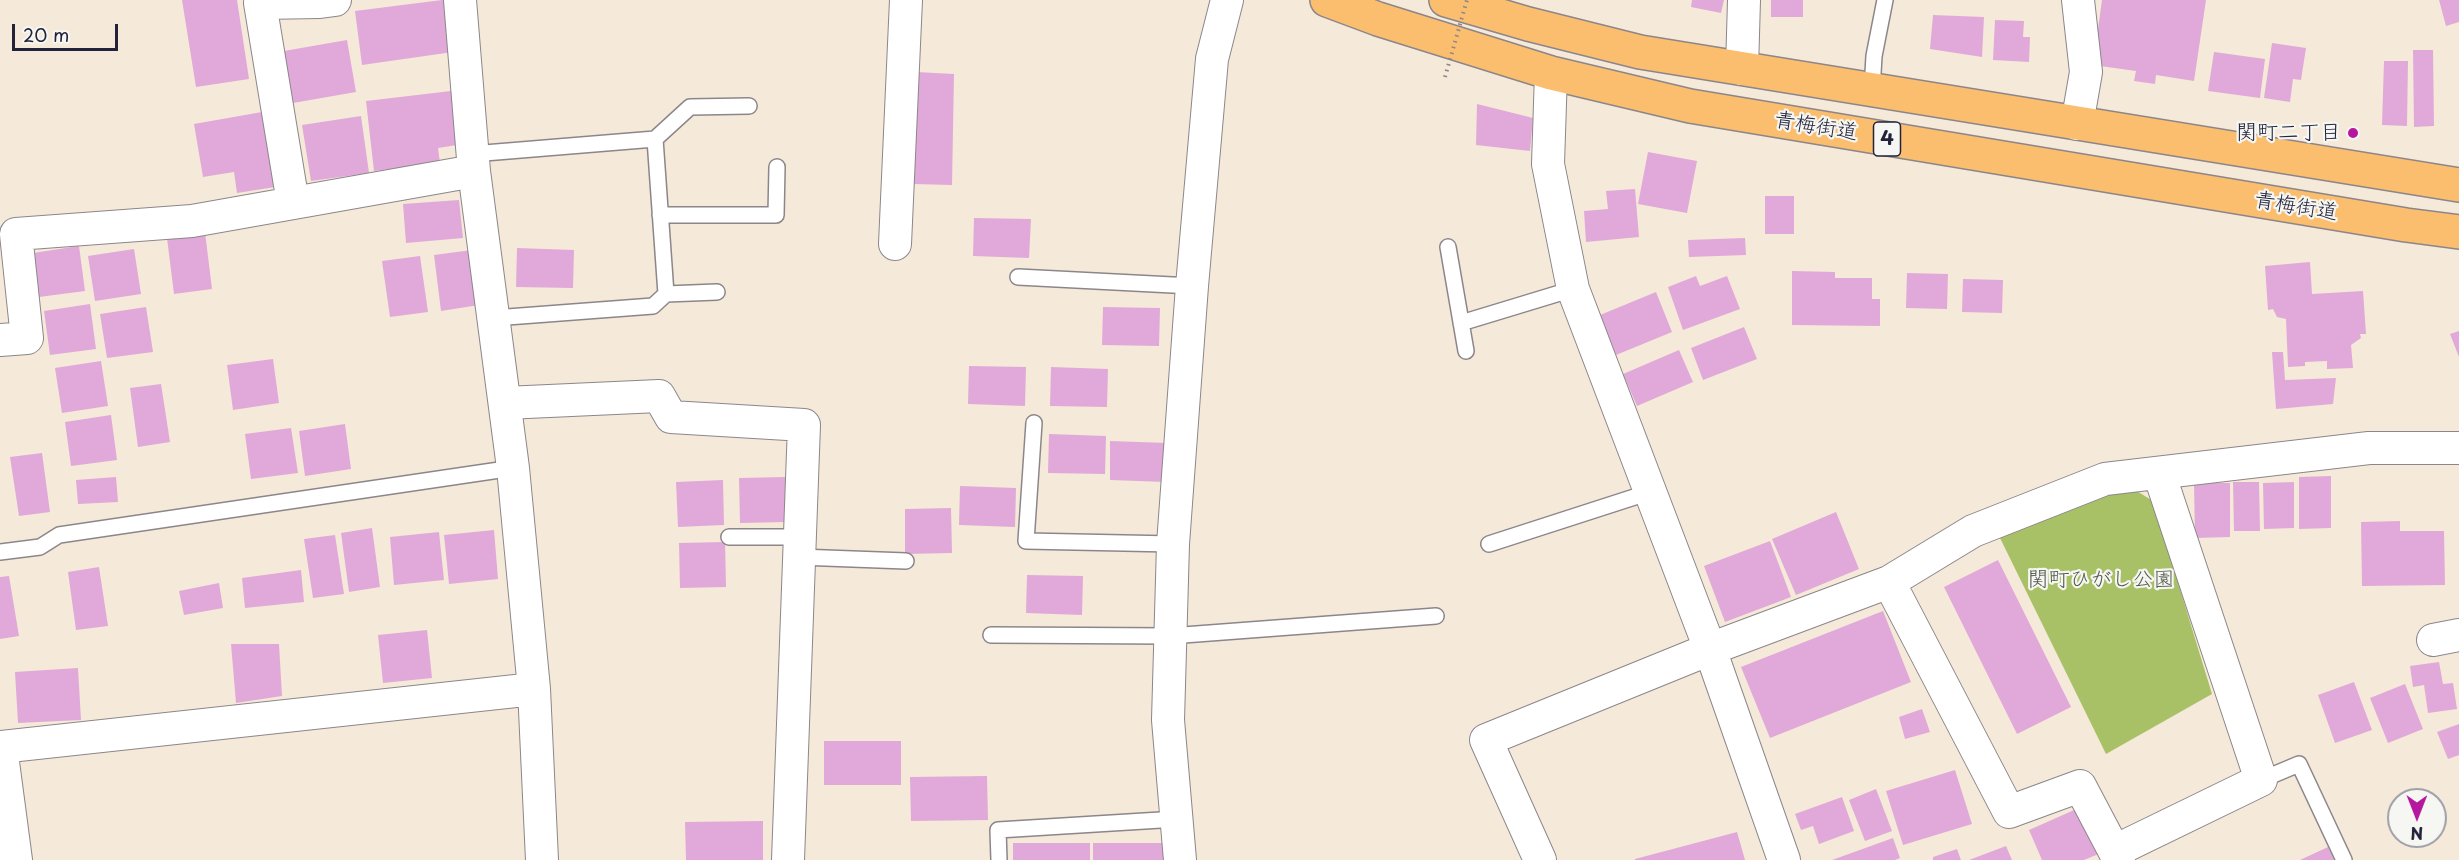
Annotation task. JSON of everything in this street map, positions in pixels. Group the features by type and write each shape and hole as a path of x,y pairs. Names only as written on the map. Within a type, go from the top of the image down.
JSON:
{"main road":[{"name":"青梅街道","path":"1327,0 1378,19 1551,73 1690,106 2406,225 2459,231"},
{"name":"4","path":"1446,0 1528,24 1640,52 2459,185"}],"street":[{"path":"293,203 260,3 335,0"},
{"path":"460,0 473,163 513,468 534,689 542,860"},
{"path":"895,244 906,0"},
{"path":"1180,860 1168,720 1173,544 1212,59 1227,0"},
{"path":"1743,69 1744,0"},
{"path":"2077,124 2086,72 2078,0"},
{"path":"1551,73 1548,164 1573,289 1710,649 1784,860"},
{"path":"0,340 27,338 16,234 192,221 293,203 473,163"},
{"path":"505,403 659,396 671,417 804,425 788,860"},
{"path":"1540,860 1486,740 1710,649 1889,582 1973,531 2105,478 2369,448 2459,448"},
{"path":"1889,582 2009,812 2080,786 2117,855 2261,780 2159,473"},
{"path":"10,849 1,747 534,689"}],"lane":[{"path":"1872,90 1874,56 1885,0"},
{"path":"473,163 654,139 690,107 749,106"},
{"path":"654,139 666,294"},
{"path":"660,215 776,215 777,167"},
{"path":"1448,247 1466,351"},
{"path":"1018,277 1192,286"},
{"path":"1461,323 1573,289"},
{"path":"494,318 653,306 666,294 717,292"},
{"path":"1034,423 1026,541 1173,544"},
{"path":"0,552 40,547 59,535 513,468"},
{"path":"1489,544 1650,492"},
{"path":"729,537 906,561"},
{"path":"991,634 1170,636 1436,616"},
{"path":"2261,780 2299,764 2344,860"},
{"path":"999,860 998,830 1177,819"}],"path":[{"path":"1445,77 1467,0"}],"green space":[{"name":"関町ひがし公園","path":"2135,490 2153,501 2212,694 2106,754 2000,538 2101,495"}],"building":[{"path":"182,0 237,0 249,79 196,87"},
{"path":"446,0 453,52 362,65 355,11"},
{"path":"1692,0 1724,0 1721,13 1691,7"},
{"path":"1771,0 1803,0 1803,17 1771,17"},
{"path":"2102,0 2206,0 2194,81 2156,75 2155,84 2134,81 2136,71 2093,65"},
{"path":"2439,0 2459,0 2459,22 2446,26"},
{"path":"1933,15 1984,17 1982,57 1930,49"},
{"path":"1995,20 2024,21 2023,37 2030,37 2029,62 1993,60"},
{"path":"347,40 356,92 293,103 284,51"},
{"path":"2272,43 2306,48 2301,80 2293,79 2290,102 2264,98"},
{"path":"2413,50 2433,50 2434,126 2414,127"},
{"path":"2214,52 2265,59 2260,98 2208,91"},
{"path":"2384,61 2408,61 2407,126 2382,125"},
{"path":"916,72 954,74 952,185 913,184"},
{"path":"451,91 457,145 438,148 440,163 374,171 366,101"},
{"path":"1477,104 1533,118 1530,151 1476,145"},
{"path":"262,112 275,187 237,193 234,172 203,177 194,124"},
{"path":"361,116 369,173 311,181 302,125"},
{"path":"1648,152 1697,161 1687,213 1638,204"},
{"path":"1635,189 1639,237 1586,242 1584,211 1608,209 1606,191"},
{"path":"1765,196 1794,196 1794,234 1765,234"},
{"path":"459,200 463,238 406,243 403,204"},
{"path":"974,218 1031,219 1029,258 973,256"},
{"path":"205,232 212,289 174,294 167,238"},
{"path":"1745,238 1746,255 1689,257 1688,240"},
{"path":"79,246 85,291 39,297 33,253"},
{"path":"517,248 574,250 573,288 516,287"},
{"path":"134,249 141,294 95,301 88,256"},
{"path":"472,250 479,305 441,311 434,255"},
{"path":"420,256 428,312 390,317 382,261"},
{"path":"2310,262 2312,294 2363,291 2366,334 2360,334 2361,338 2351,345 2353,368 2327,369 2327,361 2305,362 2305,366 2288,367 2286,319 2277,317 2273,309 2268,310 2265,266"},
{"path":"1792,271 1835,272 1835,278 1872,278 1872,299 1880,299 1880,326 1792,325"},
{"path":"1907,273 1948,274 1947,309 1906,308"},
{"path":"1696,276 1700,286 1727,276 1740,309 1683,330 1668,287"},
{"path":"1963,279 2003,280 2002,313 1962,312"},
{"path":"1656,292 1672,332 1616,355 1600,315"},
{"path":"90,304 96,349 50,355 44,311"},
{"path":"146,307 153,352 107,358 100,314"},
{"path":"1103,307 1160,308 1159,346 1102,345"},
{"path":"1744,327 1757,359 1703,380 1691,348"},
{"path":"2459,331 2459,357 2450,334"},
{"path":"1679,350 1693,382 1637,406 1623,374"},
{"path":"2272,352 2283,352 2285,380 2336,378 2333,404 2276,409"},
{"path":"273,359 279,403 233,410 227,365"},
{"path":"101,361 108,406 62,413 55,368"},
{"path":"969,366 1026,367 1025,406 968,404"},
{"path":"1051,367 1108,369 1107,407 1050,406"},
{"path":"161,384 170,442 138,447 130,388"},
{"path":"111,415 117,460 71,466 65,422"},
{"path":"345,424 351,469 305,476 299,431"},
{"path":"291,428 298,473 251,479 245,434"},
{"path":"1049,434 1106,436 1105,474 1048,473"},
{"path":"1110,441 1167,443 1166,482 1110,480"},
{"path":"42,453 50,512 19,516 10,457"},
{"path":"2331,476 2331,528 2299,529 2299,477"},
{"path":"116,477 118,502 78,504 76,480"},
{"path":"785,477 787,522 740,523 739,478"},
{"path":"723,480 724,525 678,527 676,482"},
{"path":"2233,482 2259,482 2260,531 2234,531"},
{"path":"2294,482 2294,528 2264,529 2263,483"},
{"path":"2194,483 2230,483 2230,537 2195,538"},
{"path":"960,486 1016,488 1015,527 959,525"},
{"path":"951,508 952,553 905,554 905,509"},
{"path":"1836,512 1859,569 1796,595 1772,539"},
{"path":"2400,521 2400,531 2444,531 2445,585 2362,586 2361,522"},
{"path":"372,528 380,587 349,592 341,533"},
{"path":"494,530 498,579 449,584 444,535"},
{"path":"439,532 444,580 394,585 390,537"},
{"path":"335,535 344,594 313,598 304,539"},
{"path":"1770,541 1791,597 1725,622 1704,566"},
{"path":"725,542 726,587 680,588 679,543"},
{"path":"1998,560 2071,707 2017,734 1944,587"},
{"path":"99,567 108,626 76,630 68,572"},
{"path":"301,570 304,602 245,608 242,578"},
{"path":"1027,575 1083,576 1082,615 1026,613"},
{"path":"9,576 19,636 0,639 0,577"},
{"path":"219,583 223,608 184,615 179,591"},
{"path":"1883,611 1911,682 1770,738 1741,667"},
{"path":"427,630 432,678 383,683 378,635"},
{"path":"231,644 279,644 282,696 236,703"},
{"path":"2439,662 2443,684 2453,683 2457,709 2428,713 2424,685 2413,687 2410,666"},
{"path":"78,668 81,720 18,723 15,672"},
{"path":"2354,682 2372,730 2335,743 2318,695"},
{"path":"2405,684 2423,729 2388,743 2370,698"},
{"path":"1922,709 1930,732 1905,739 1899,717"},
{"path":"2459,724 2459,755 2448,759 2437,732"},
{"path":"824,741 901,741 901,785 824,785"},
{"path":"1955,770 1972,824 1903,845 1886,791"},
{"path":"987,776 988,820 911,821 910,777"},
{"path":"1876,789 1892,831 1865,841 1849,800"},
{"path":"1842,797 1854,831 1819,844 1813,826 1801,830 1795,814"},
{"path":"2081,807 2101,853 2084,860 2042,860 2029,830"},
{"path":"763,821 763,860 686,860 685,822"},
{"path":"1737,832 1745,860 1635,860 1635,859"},
{"path":"1893,838 1900,858 1895,860 1832,860"},
{"path":"1013,843 1090,843 1090,860 1013,860"},
{"path":"1093,843 1170,843 1170,860 1093,860"},
{"path":"2006,846 2012,860 1969,860"},
{"path":"2328,847 2334,860 2300,860"},
{"path":"1957,849 1961,860 1933,860 1933,857"}],"place":[{"name":"関町二丁目","path":"2353,133"}]}
